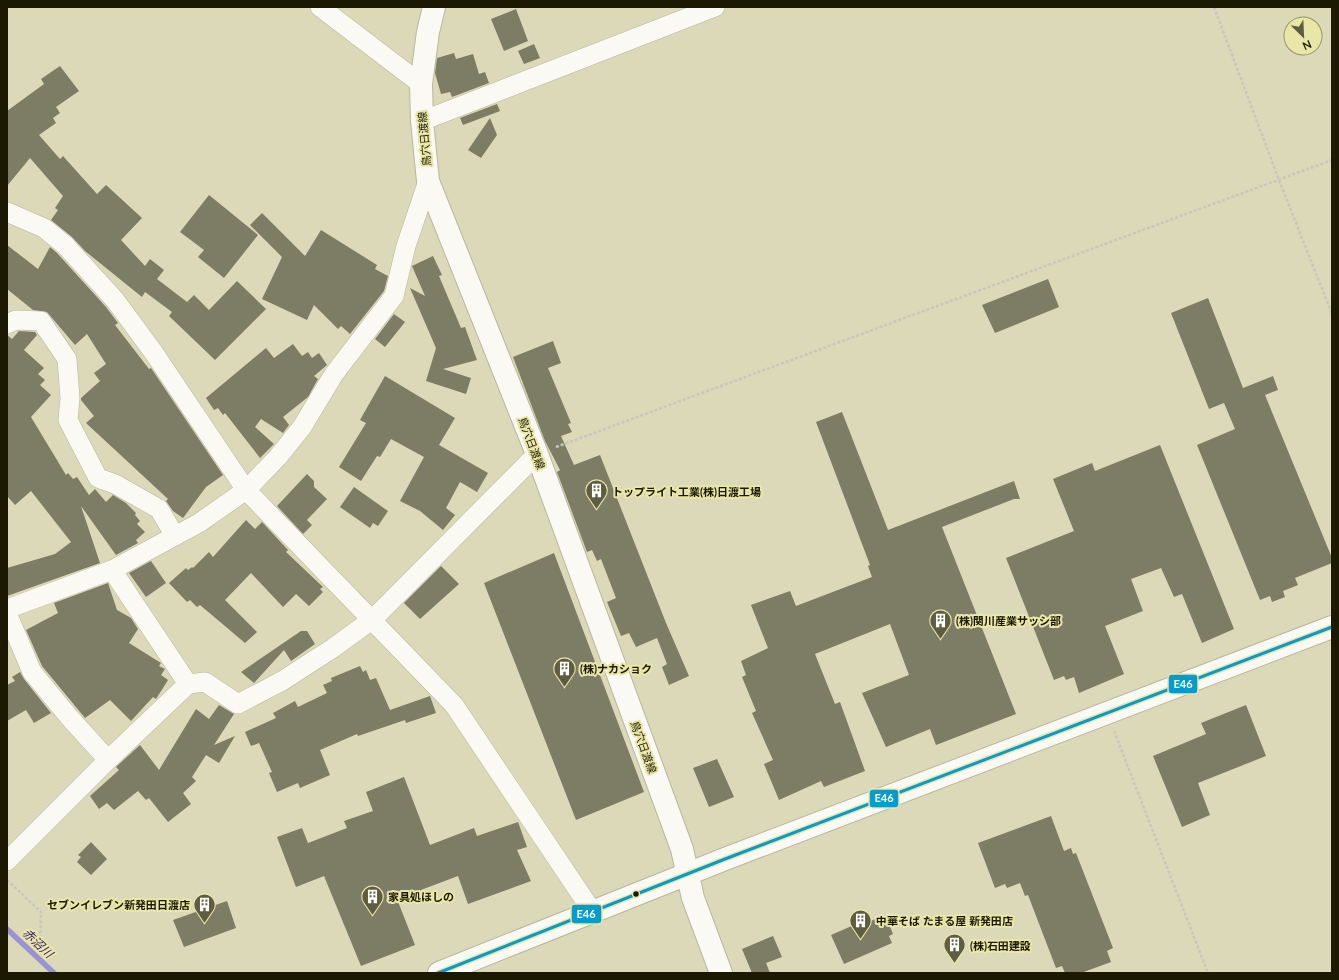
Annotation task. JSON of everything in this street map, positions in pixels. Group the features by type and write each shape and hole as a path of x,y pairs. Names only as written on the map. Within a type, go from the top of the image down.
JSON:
{"main road":[{"name":"鳥穴日渡線","path":"434,7 428,32 421,84 422,121 428,181 537,454 682,849 693,898 721,973"},
{"path":"439,973 688,873 1332,627"}],"street":[{"path":"320,7 421,84"},
{"path":"422,121 715,7"},
{"path":"7,609 112,570 199,523 246,490 278,457 302,427 334,374 394,296 406,246 428,181"},
{"path":"7,212 44,228 65,245 115,300 154,353 246,490 454,704 592,911"},
{"path":"7,324 16,320 41,320 67,359 70,398 68,420 98,478 115,484 158,509 175,536"},
{"path":"7,861 108,760 188,684 205,682 238,704 282,681 333,648 373,619 537,454"},
{"path":"112,570 188,684"},
{"path":"7,613 32,672 69,717 108,760"}],"path":[{"path":"1214,7 1279,180 1332,314"},
{"path":"537,454 1332,160"},
{"path":"1107,713 1208,973"},
{"path":"7,880 41,912 40,945"}],"building":[{"path":"516,9 528,41 504,51 491,19"},
{"path":"534,44 540,58 524,64 518,51"},
{"path":"454,53 456,59 473,54 479,74 485,72 489,83 452,97 450,92 441,94 435,73 437,58"},
{"path":"60,66 79,91 56,107 60,113 53,118 56,123 39,135 60,159 63,156 97,194 106,185 142,218 121,240 145,266 150,259 164,270 157,279 187,302 194,295 209,310 237,281 266,309 215,360 169,316 172,312 145,292 142,297 85,251 72,237 51,220 58,210 55,208 63,196 30,158 7,186 7,111 44,84 41,79"},
{"path":"497,104 500,111 463,125 460,118"},
{"path":"490,118 497,135 481,158 468,150"},
{"path":"209,195 258,235 224,278 198,257 204,250 180,232"},
{"path":"262,213 305,256 321,230 377,265 375,269 388,276 384,291 350,334 341,326 338,329 314,305 307,320 262,299 282,257 250,225"},
{"path":"7,245 38,269 50,247 57,253 106,307 118,323 115,325 149,369 151,368 223,475 206,487 183,518 173,511 166,501 168,499 86,423 94,416 81,398 100,381 94,373 106,364 87,334 75,345 47,312 33,310 7,289"},
{"path":"433,256 442,275 439,276 461,328 465,327 477,360 443,369 471,378 466,394 426,381 436,348 410,288 425,296 412,266"},
{"path":"1048,279 1059,307 995,333 982,305"},
{"path":"1208,298 1243,388 1273,376 1278,390 1265,395 1332,558 1332,563 1295,578 1298,585 1283,591 1285,597 1272,602 1270,596 1260,600 1197,445 1235,429 1224,403 1209,409 1171,313"},
{"path":"394,314 405,322 385,347 375,339"},
{"path":"19,331 35,332 37,335 24,350 44,368 38,374 45,380 40,385 51,395 31,417 66,475 68,473 73,479 77,477 89,495 95,489 106,502 113,495 126,503 136,513 135,515 140,521 137,524 145,532 136,540 138,543 116,555 81,506 100,563 7,596 7,568 55,554 71,542 31,491 15,505 7,496 7,335 12,339"},
{"name":"トップライト工業(株)日渡工場","path":"553,341 561,363 548,368 571,423 568,424 572,432 561,436 574,465 600,455 666,623 689,676 669,685 662,667 667,664 657,638 636,647 629,633 621,636 607,602 616,598 601,559 597,561 592,550 587,552 557,472 560,470 545,441 513,357"},
{"path":"293,344 302,356 308,352 312,358 319,353 327,365 314,376 318,379 308,397 283,417 289,425 283,433 261,419 255,427 274,444 260,458 225,413 223,415 218,408 214,410 206,398 266,348 274,358"},
{"path":"385,376 455,418 439,445 488,473 477,492 460,482 446,508 455,515 443,530 420,511 400,501 424,457 391,439 380,457 377,456 361,481 339,467 366,423 360,420"},
{"path":"842,412 888,530 1014,481 1020,499 1014,499 942,527 1016,714 936,745 930,729 886,747 862,693 909,675 890,624 815,654 835,704 840,702 865,771 824,787 821,781 779,800 764,764 773,760 752,713 756,711 742,677 746,675 741,661 768,648 751,605 790,591 796,606 872,577 868,566 870,565 816,422"},
{"path":"1160,445 1234,629 1202,643 1182,594 1174,597 1161,568 1131,579 1143,611 1105,626 1124,674 1079,693 1074,677 1066,680 1064,676 1054,680 1006,558 1074,531 1053,479 1092,463 1095,471"},
{"path":"307,474 314,481 314,487 327,499 307,520 312,525 303,534 277,506"},
{"path":"354,487 388,511 378,526 373,523 370,528 340,507"},
{"path":"246,520 255,529 262,522 288,550 286,552 323,587 320,589 323,592 309,606 296,594 283,607 251,573 225,600 257,632 245,643 200,605 197,607 190,600 187,602 169,583 186,568 188,570 192,567 193,568 209,552 213,557"},
{"name":"(株)ナカショク","path":"554,553 644,792 576,820 484,583"},
{"path":"151,561 166,583 146,597 129,573"},
{"path":"441,566 459,584 420,619 404,603"},
{"path":"108,583 117,610 131,618 138,629 129,643 161,663 159,666 165,669 161,675 168,680 156,699 153,697 131,721 110,700 85,718 42,666 26,630 58,613 54,603"},
{"path":"301,631 307,631 315,644 291,661 284,650 254,683 241,672"},
{"path":"360,666 363,672 366,670 370,680 376,678 390,710 430,696 436,713 406,723 405,720 358,736 357,734 320,750 330,775 300,788 298,783 277,792 269,773 272,772 259,743 251,746 245,732 276,718 273,713 295,701 298,707 327,693 323,685 332,681 331,678"},
{"path":"20,672 51,713 34,723 26,710 7,721 7,685 15,681 12,677"},
{"path":"219,705 234,714 214,745 235,736 219,763 206,755 192,777 196,781 183,793 191,804 168,822 149,798 146,800 138,791 114,810 107,803 99,809 90,796 119,770 116,767 140,745 159,770 196,709 209,719"},
{"path":"1246,705 1266,756 1198,783 1210,815 1182,827 1153,756 1206,734 1201,723"},
{"path":"717,759 734,797 709,807 693,768"},
{"path":"404,777 430,845 474,828 477,836 518,822 527,847 517,850 531,881 468,904 458,876 397,899 415,945 361,966 324,876 296,887 277,837 302,828 308,843 347,828 344,821 373,811 366,792"},
{"path":"1051,816 1064,851 1071,848 1073,854 1076,853 1113,948 1107,951 1111,962 1081,973 1065,973 1062,966 1056,968 1028,895 1025,896 1020,883 1007,888 1005,884 995,888 978,843"},
{"path":"91,842 107,859 91,875 77,862 81,857 78,855"},
{"name":"セブンイレブン新発田日渡店","path":"227,901 236,928 184,947 173,920"},
{"name":"中華そば たまる屋 新発田店","path":"882,916 884,920 887,919 893,934 889,936 892,943 844,964 831,935 870,918 871,921"},
{"path":"773,936 782,957 766,963 770,973 752,973 742,949"}],"waterway":[{"name":"赤沼川","path":"7,929 54,973"}],"transit line":[{"name":"E46","path":"438,973 725,859 1332,627"}],"place":[{"name":"トップライト工業(株)日渡工場","path":"596,510"},
{"name":"(株)関川産業サッシ部","path":"941,640"},
{"name":"(株)ナカショク","path":"565,688"},
{"name":"家具処ほしの","path":"372,916"},
{"name":"セブンイレブン新発田日渡店","path":"205,924"},
{"name":"中華そば たまる屋 新発田店","path":"861,940"},
{"name":"(株)石田建設","path":"955,964"}]}
